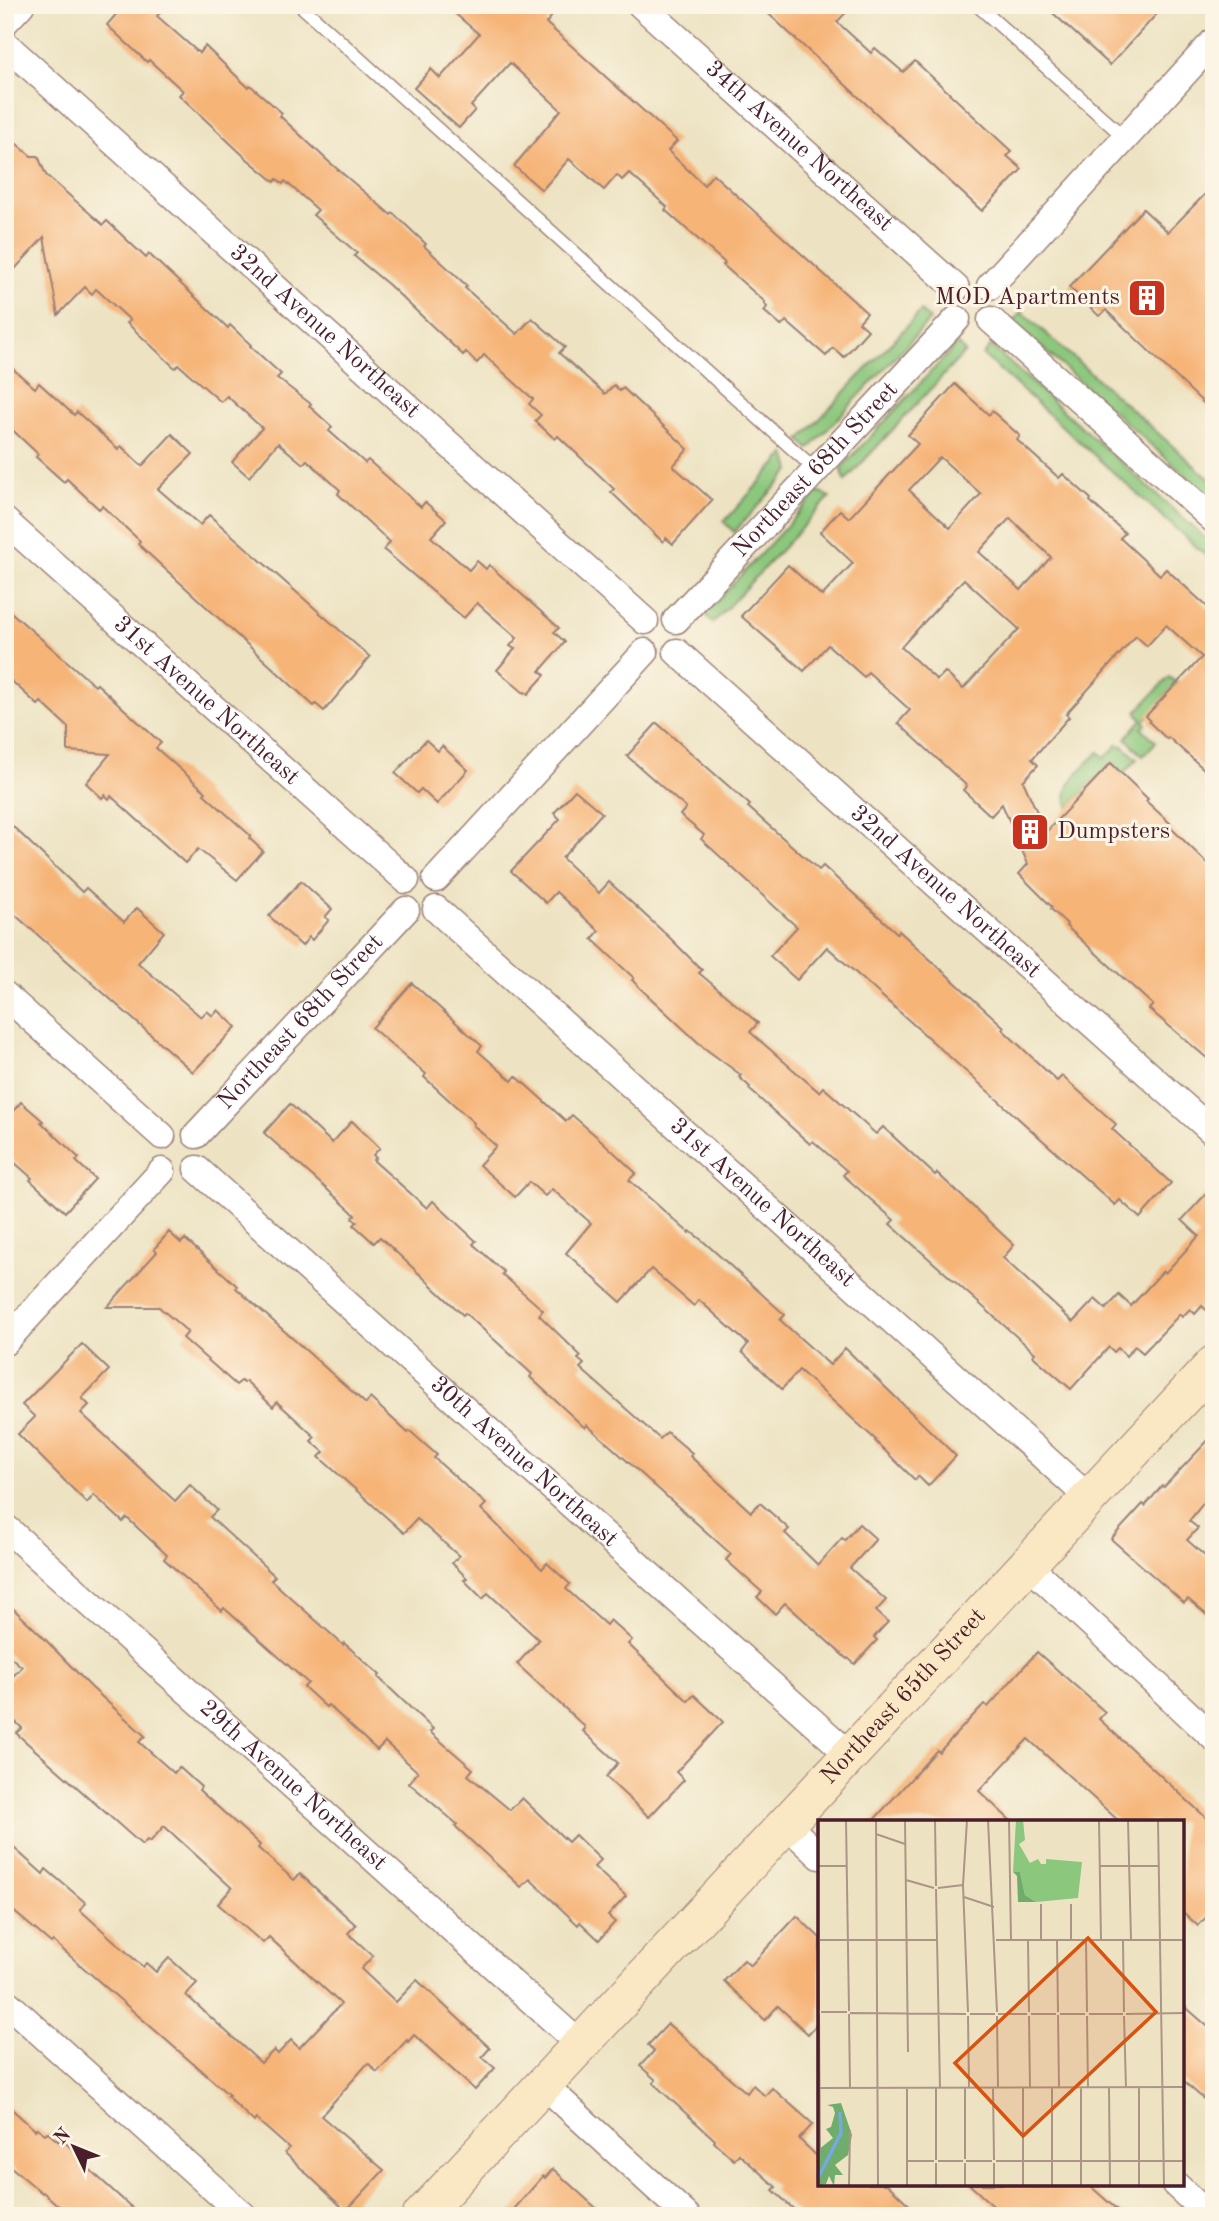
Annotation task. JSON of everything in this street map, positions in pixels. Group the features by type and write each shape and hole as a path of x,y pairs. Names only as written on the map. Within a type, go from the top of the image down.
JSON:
{"main road":[{"name":"Northeast 65th Street","path":"422,2216 1214,1364"}],"street":[{"path":"5,22 21,5"},
{"name":"34th Avenue Northeast","path":"641,5 956,288"},
{"path":"990,286 1214,41"},
{"name":"32nd Avenue Northeast","path":"5,44 645,621"},
{"path":"971,280 979,280 990,286 997,296 997,311 991,320 981,327 966,327 951,310 950,303 956,288 971,280"},
{"name":"Northeast 68th Street","path":"676,620 957,319"},
{"path":"991,320 1214,520"},
{"name":"31st Avenue Northeast","path":"5,521 406,880"},
{"path":"660,614 676,620 684,636 677,652 665,659 657,659 645,652 638,638 645,621 660,614"},
{"path":"436,879 645,652"},
{"name":"32nd Avenue Northeast","path":"677,652 1214,1133"},
{"path":"421,873 436,879 442,894 436,909 425,915 406,910 399,895 406,880 421,873"},
{"name":"31st Avenue Northeast","path":"436,909 1088,1497"},
{"name":"Northeast 68th Street","path":"196,1135 406,910"},
{"path":"5,995 162,1136"},
{"path":"180,1129 196,1135 203,1150 203,1158 197,1169 181,1177 174,1177 162,1171 154,1156 155,1147 162,1136 180,1129"},
{"name":"30th Avenue Northeast","path":"197,1169 851,1756"},
{"path":"5,1342 162,1171"},
{"name":"29th Avenue Northeast","path":"5,1527 581,2045"},
{"path":"1027,1564 1214,1738"},
{"path":"787,1825 818,1854"},
{"path":"5,2001 244,2216"},
{"path":"544,2085 687,2216"},
{"path":"1177,2186 1209,2216"}],"lane":[{"path":"300,5 817,471"},
{"path":"977,5 1125,138"}],"green space":[{"path":"921,311 930,320 809,449 800,440"},
{"path":"1022,312 1214,483 1214,501 1013,322"},
{"path":"957,344 965,352 845,481 841,468"},
{"path":"991,346 1214,546 1214,563 983,355"},
{"path":"786,453 791,470 734,532 724,522"},
{"path":"818,492 830,497 713,623 705,614"},
{"path":"1169,677 1177,683 1144,721 1146,724 1142,728 1156,742 1143,756 1126,738 1142,719 1136,712"},
{"path":"1117,745 1123,746 1137,759 1123,774 1111,763 1069,808 1067,792 1074,777 1099,752 1105,758"}],"building":[{"path":"124,5 167,5 157,16 199,53 205,46 248,87 250,85 282,113 280,116 328,161 391,215 393,213 467,286 465,288 517,334 532,318 565,347 559,353 605,394 614,385 620,391 623,388 688,449 673,466 712,500 673,544 666,538 663,542 611,492 614,489 558,436 555,439 535,421 541,415 529,404 533,399 484,355 477,363 466,352 463,355 354,256 357,253 313,215 318,210 285,181 283,184 277,179 275,182 246,158 179,95 183,91 107,25"},
{"path":"445,5 540,5 552,16 546,23 677,141 668,151 704,185 713,174 867,313 859,322 868,330 844,357 833,348 826,356 786,321 781,326 764,311 767,307 765,302 629,173 622,180 617,175 604,190 569,159 542,190 514,166 561,110 510,63 471,106 475,110 459,128 414,88 431,69 440,78 479,34"},
{"path":"759,5 853,5 837,22 871,53 875,48 903,72 915,61 1012,152 1007,156 1022,169 982,211"},
{"path":"1044,5 1165,5 1110,65"},
{"path":"5,134 31,156 38,156 46,175 103,225 107,221 146,258 149,254 228,328 230,325 281,374 277,378 311,404 309,406 332,427 329,431 365,463 368,460 421,507 425,502 446,520 431,537 469,570 477,561 486,569 489,565 559,628 554,632 565,642 540,671 545,675 528,694 497,670 515,649 510,646 517,638 477,603 464,618 384,550 390,542 338,494 340,490 307,460 303,464 278,443 249,477 232,462 262,428 227,396 221,402 179,365 175,368 127,323 130,320 96,289 92,294 85,287 58,315 44,237 5,280"},
{"name":"MOD Apartments","path":"1214,185 1214,413 1106,310 1099,316 1069,287 1143,209 1168,232"},
{"path":"5,362 35,388 39,383 74,415 77,412 118,449 121,446 142,466 172,434 193,454 158,489 200,525 209,515 370,657 324,711 316,704 314,706 138,544 140,541 102,506 99,509 67,479 64,482 36,457 38,454 5,423"},
{"path":"955,384 989,415 992,411 1020,436 1017,440 1059,478 1063,474 1091,499 1090,501 1125,533 1120,538 1160,575 1166,569 1214,613 1214,778 1168,737 1167,739 1146,716 1202,657 1166,625 1147,646 1136,636 1066,714 1069,717 1032,759 1038,765 1023,781 1046,832 1111,763 1214,870 1214,1064 1149,1009 1153,1005 1066,926 1052,907 1019,874 1028,864 1002,804 991,816 963,790 967,786 898,723 910,710 868,672 864,677 828,645 804,671 741,616 788,565 822,596 853,563 820,532 840,510 849,518 918,444 908,435","holes":["940,457 981,494 950,528 909,490","1010,518 1051,557 1021,590 979,552","964,579 1019,629 963,689 945,672 937,680 901,647"]},
{"path":"5,607 95,686 97,684 161,743 156,748 251,836 249,838 263,851 237,880 198,849 185,863 111,796 109,799 105,795 102,798 86,783 110,754 68,751 68,727 41,702 38,705 5,675"},
{"path":"657,723 819,870 823,866 897,933 899,931 1004,1027 1002,1029 1057,1081 1062,1076 1116,1124 1112,1129 1171,1183 1140,1218 1120,1200 1115,1205 827,947 797,980 770,956 797,927 701,839 704,835 680,815 686,808 627,756"},
{"path":"426,740 438,751 442,746 468,770 437,804 421,789 417,793 395,773"},
{"path":"575,790 602,813 562,858 599,893 609,882 702,970 699,973 758,1023 750,1032 819,1092 823,1087 876,1134 883,1127 935,1175 937,1173 1014,1245 1003,1258 1073,1322 1095,1299 1106,1309 1119,1295 1131,1306 1163,1271 1165,1273 1199,1236 1182,1220 1214,1185 1214,1317 1202,1306 1195,1314 1190,1309 1182,1317 1180,1314 1143,1353 1135,1346 1126,1356 1118,1348 1114,1352 1109,1347 1071,1389 1033,1356 1035,1353 890,1224 894,1220 843,1175 847,1171 813,1141 810,1144 749,1089 739,1077 741,1075 703,1047 642,990 632,980 634,978 592,939 599,931 556,892 546,903 511,871 560,819 554,813"},
{"path":"5,819 82,892 86,888 124,922 137,908 164,932 138,963 201,1017 207,1011 213,1016 218,1010 236,1027 193,1072 5,906"},
{"path":"301,881 332,909 325,917 329,920 312,940 309,937 302,946 269,916"},
{"path":"412,983 482,1046 478,1051 512,1081 516,1076 566,1121 572,1115 603,1142 636,1173 629,1180 689,1233 690,1231 703,1241 785,1315 780,1320 830,1365 845,1348 956,1456 928,1486 918,1476 915,1480 876,1440 799,1370 782,1389 742,1352 748,1344 699,1300 694,1306 651,1269 621,1302 566,1253 591,1223 552,1189 545,1196 529,1182 515,1197 479,1165 496,1146 424,1077 426,1074 372,1028"},
{"path":"21,1102 79,1158 76,1161 95,1179 65,1212 5,1154 5,1120"},
{"path":"290,1104 332,1143 352,1121 380,1148 373,1155 376,1158 373,1160 427,1208 433,1201 476,1241 473,1244 504,1272 502,1274 543,1310 539,1315 581,1356 578,1359 584,1364 580,1368 660,1439 667,1432 692,1453 690,1456 751,1512 760,1503 789,1529 785,1533 818,1565 842,1538 845,1540 859,1524 876,1539 850,1568 886,1600 876,1611 888,1622 874,1637 877,1640 855,1664 785,1603 775,1614 757,1597 762,1592 726,1560 731,1554 587,1425 585,1428 530,1377 532,1374 465,1313 463,1315 380,1237 374,1243 354,1225 357,1222 352,1218 355,1215 264,1133"},
{"path":"169,1232 181,1243 185,1239 366,1404 370,1398 408,1433 410,1431 437,1455 434,1458 486,1504 481,1509 542,1569 547,1563 570,1584 566,1589 606,1625 610,1620 632,1640 628,1644 688,1701 694,1695 723,1722 676,1772 684,1780 649,1817 606,1777 618,1763 583,1731 584,1726 517,1664 539,1640 488,1593 483,1599 464,1580 467,1578 452,1563 459,1556 417,1519 404,1533 319,1457 324,1452 311,1441 315,1437 277,1402 273,1407 246,1381 236,1385 183,1338 188,1332 159,1307 107,1307 157,1252 154,1249"},
{"path":"82,1344 109,1370 82,1398 89,1405 81,1413 175,1501 190,1485 217,1510 210,1517 275,1576 271,1580 380,1675 378,1677 433,1729 430,1732 473,1769 468,1775 510,1810 522,1798 568,1842 575,1835 601,1860 594,1867 626,1896 608,1916 615,1922 599,1940 580,1922 578,1925 530,1879 521,1887 455,1826 457,1824 409,1783 418,1772 385,1742 377,1750 304,1687 308,1683 164,1559 167,1555 127,1518 123,1522 94,1495 87,1503 18,1434 35,1417 22,1405"},
{"path":"1214,1434 1214,1490 1189,1521 1198,1528 1187,1540 1214,1564 1214,1621 1188,1599 1184,1603 1111,1539"},
{"path":"5,1601 91,1687 145,1736 139,1742 174,1773 179,1767 201,1787 199,1790 260,1845 258,1848 294,1880 300,1874 356,1925 348,1933 373,1956 361,1969 396,2002 417,1980 490,2048 482,2057 495,2068 475,2090 414,2035 377,2072 368,2063 321,2116 384,2170 346,2211 285,2153 289,2148 256,2119 254,2122 227,2096 229,2095 53,1941 51,1943 5,1904 5,1840 43,1874 46,1869 86,1903 80,1910 143,1967 146,1963 156,1972 169,1958 197,1983 186,1995 261,2063 274,2050 278,2054 291,2040 299,2048 341,2004 269,1937 263,1943 218,1904 232,1888 164,1826 150,1842 147,1840 142,1845 16,1733 22,1728 5,1712 5,1684 22,1667 5,1652"},
{"path":"1037,1652 1105,1712 1099,1719 1214,1825 1214,1909 1198,1926 1184,1913 1184,1820 1118,1820 1028,1739 979,1791 1010,1820 874,1820 937,1750 939,1752 984,1704 988,1707"},
{"path":"797,1916 818,1936 818,2023 808,2034 778,2006 765,2020 724,1981 744,1960 750,1966"},
{"path":"1184,2006 1214,2032 1214,2108 1184,2082"},
{"path":"668,2024 747,2093 753,2085 765,2096 772,2088 813,2124 799,2139 818,2157 818,2186 889,2186 921,2216 801,2216 773,2190 776,2187 739,2154 734,2160 653,2083 656,2080 640,2066 654,2051 648,2045"},
{"path":"5,2103 35,2130 37,2128 45,2134 47,2132 59,2142 61,2139 79,2155 77,2158 141,2216 70,2216 42,2193 5,2162"},
{"path":"553,2169 605,2216 508,2216 543,2176 545,2178"},
{"path":"971,2186 1090,2186 1124,2216 1004,2216"}],"place":[{"name":"MOD Apartments","path":"1147,298"},
{"name":"Dumpsters","path":"1030,832"}]}
